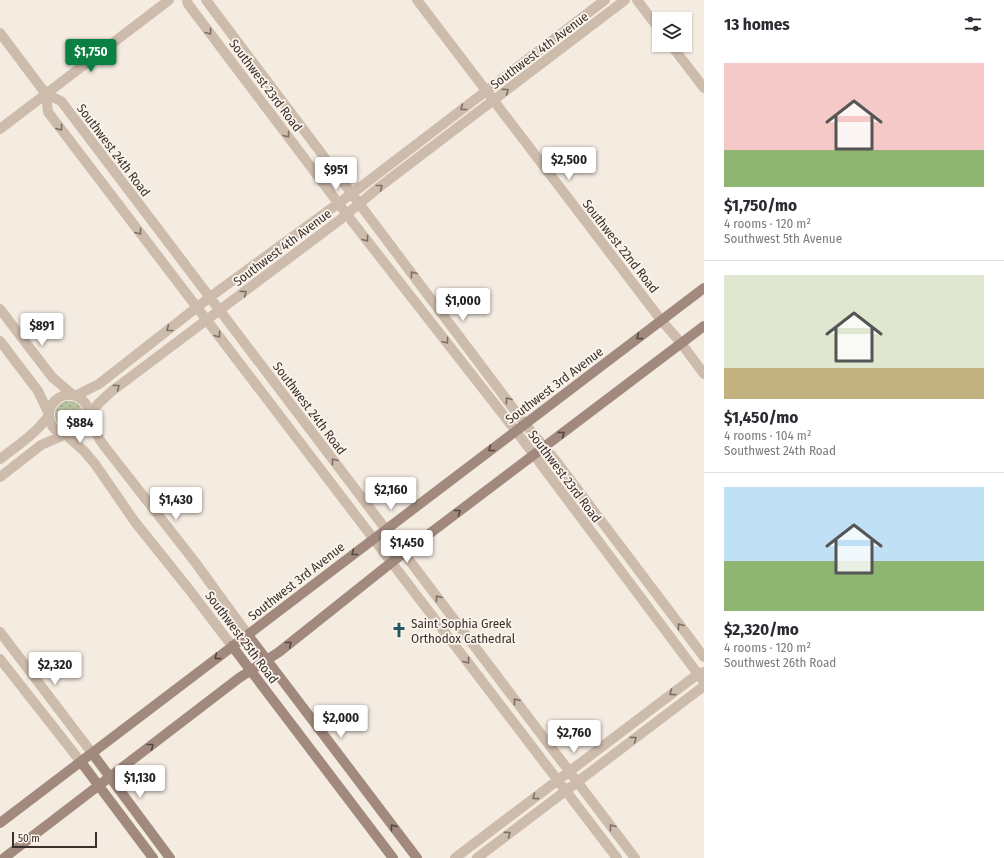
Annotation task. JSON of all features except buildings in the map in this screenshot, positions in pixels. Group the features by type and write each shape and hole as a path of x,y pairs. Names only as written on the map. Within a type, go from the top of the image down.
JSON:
{"main road":[{"name":"Southwest 3rd Avenue","path":"0,823 704,288"},
{"path":"4,858 250,670 279,652 392,562 704,326"},
{"name":"Southwest 25th Road","path":"248,635 417,858"},
{"name":"Southwest 25th Road","path":"232,646 393,858"},
{"path":"92,753 170,858"},
{"path":"80,762 153,858"}],"street":[{"path":"0,128 168,0"},
{"name":"Southwest 23rd Road","path":"187,0 188,4 346,214 516,431 702,676"},
{"name":"Southwest 23rd Road","path":"206,0 525,424 704,657"},
{"name":"Southwest 22nd Road","path":"417,0 661,320 681,343 704,374"},
{"name":"Southwest 4th Avenue","path":"74,396 92,388 104,380 210,297 352,193 605,0"},
{"name":"Southwest 4th Avenue","path":"89,416 100,402 112,391 207,321 625,0"},
{"path":"637,0 652,20"},
{"name":"Southwest 24th Road","path":"0,33 46,94 61,101 635,858"},
{"path":"676,52 704,88"},
{"name":"Southwest 24th Road","path":"46,94 48,112 617,858"},
{"path":"0,309 52,377 74,396 85,402 89,416 85,427 77,434 65,435 41,445 0,477"},
{"path":"0,340 38,391 49,414 53,427 65,435"},
{"path":"0,459 42,426 49,414 51,406 58,398 65,395 74,396"},
{"name":"Southwest 25th Road","path":"89,416 100,440 105,447 194,562 248,635"},
{"name":"Southwest 25th Road","path":"65,435 84,451 95,464 135,522 232,646"},
{"path":"0,632 92,753"},
{"path":"0,659 80,762"},
{"path":"455,858 569,771 702,676"},
{"path":"477,858 704,686"}],"green space":[{"path":"69,401 79,405 83,415 79,425 69,429 59,425 55,415 59,405"}],"place":[{"name":"Saint Sophia Greek Orthodox Cathedral","path":"399,630"}]}
